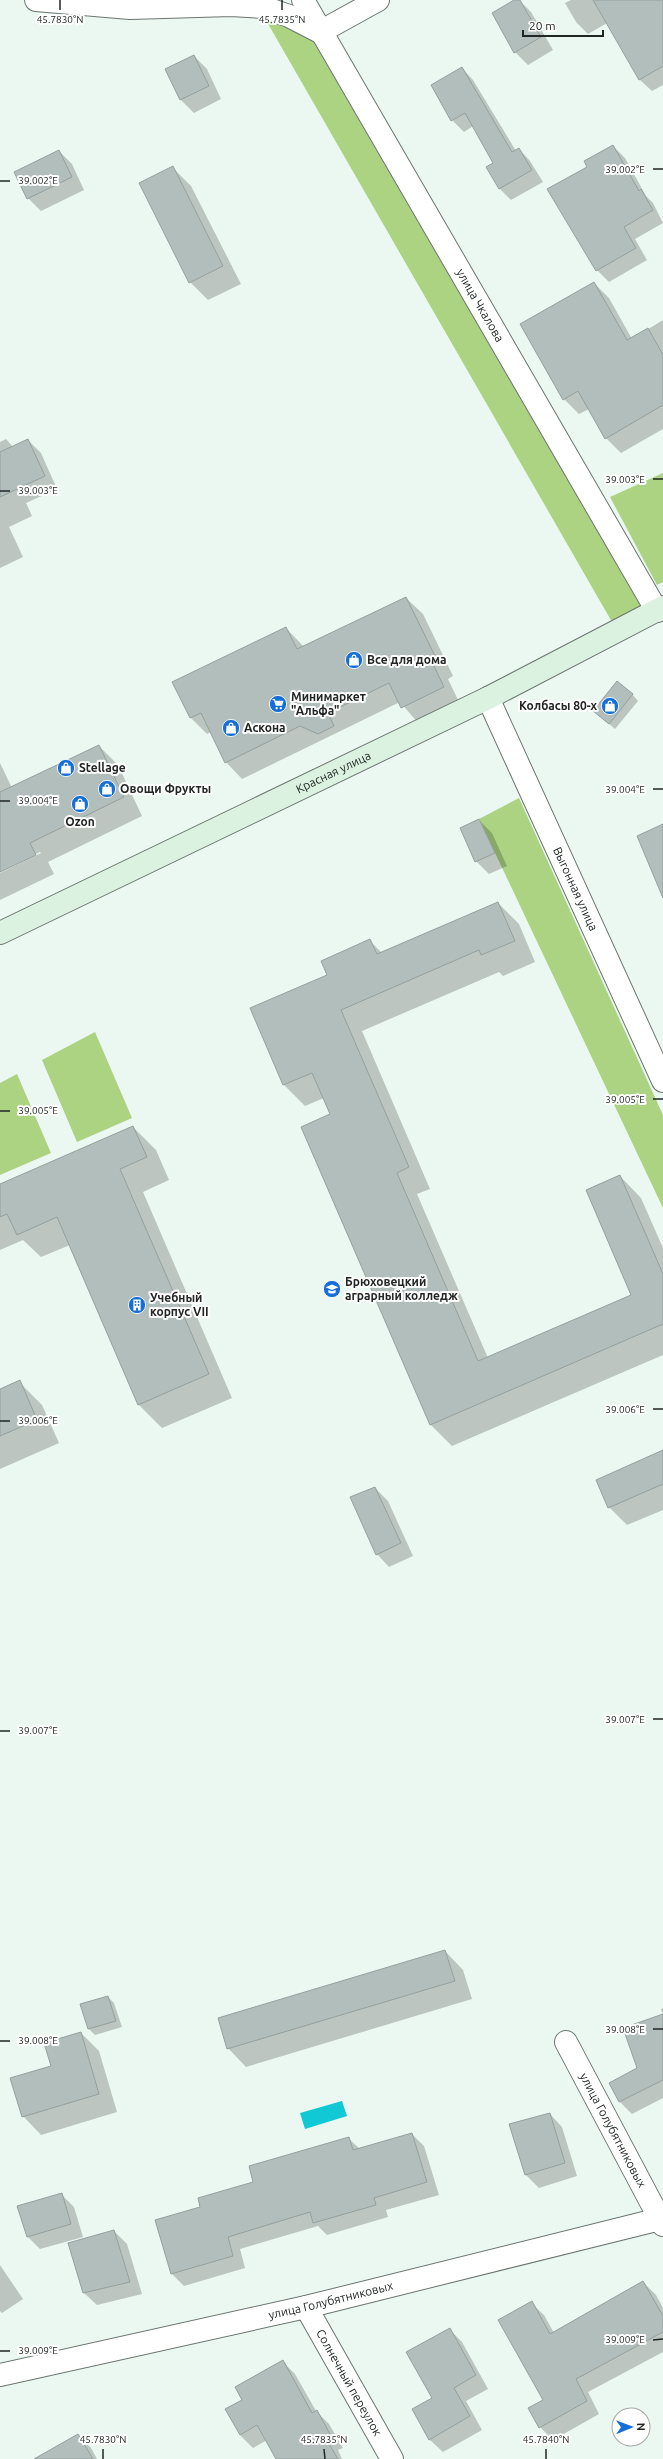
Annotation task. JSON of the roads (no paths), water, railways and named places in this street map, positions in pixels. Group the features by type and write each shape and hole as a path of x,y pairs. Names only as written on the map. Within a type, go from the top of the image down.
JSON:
{"street":[{"path":"36,0 130,8 231,5 263,8 289,16 320,32 378,0"},
{"name":"улица Чкалова","path":"304,0 320,32 660,609"},
{"name":"Красная улица","path":"0,932 488,698 660,609"},
{"name":"Выгонная улица","path":"488,698 663,1081"},
{"name":"улица Голубятниковых","path":"0,2375 306,2306 661,2222 566,2042"},
{"name":"Солнечный переулок","path":"306,2306 392,2459"}],"water":[{"path":"342,2101 347,2116 305,2129 300,2113"}],"place":[{"name":"Все для дома","path":"354,660"},
{"name":"Минимаркет \"Альфа\"","path":"278,704"},
{"name":"Колбасы 80-х","path":"610,706"},
{"name":"Аскона","path":"231,728"},
{"name":"Stellage","path":"66,768"},
{"name":"Овощи Фрукты","path":"107,789"},
{"name":"Ozon","path":"80,804"},
{"name":"Брюховецкий аграрный колледж","path":"332,1289"},
{"name":"Учебный корпус VII","path":"137,1305"}]}
